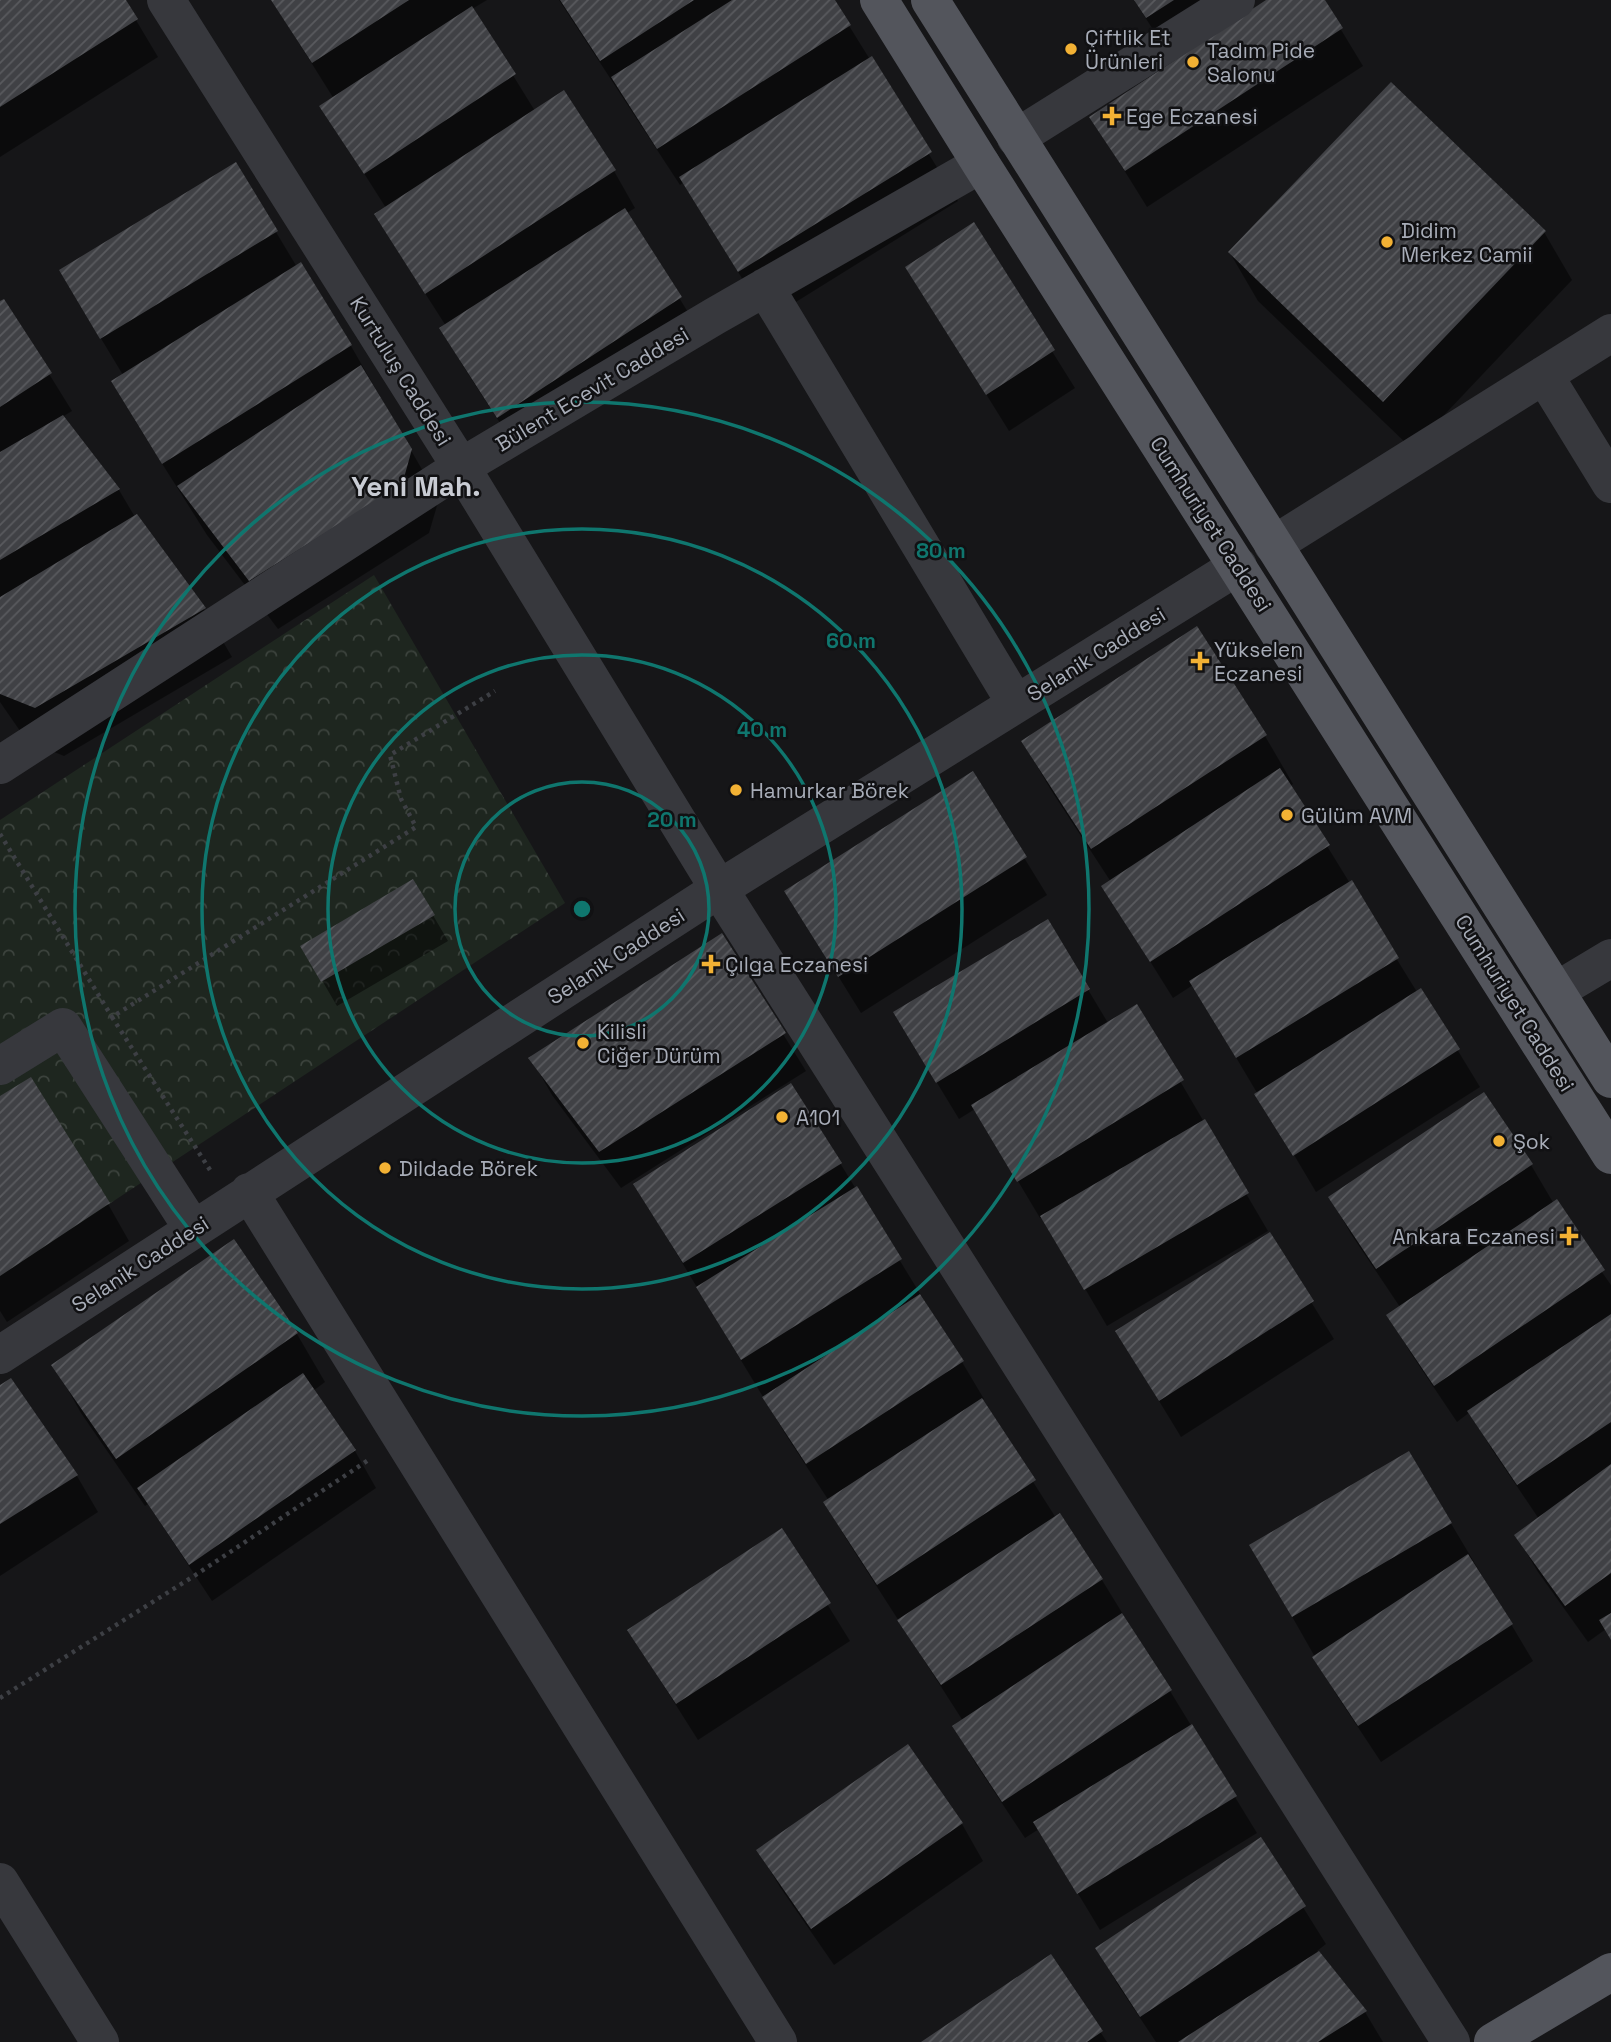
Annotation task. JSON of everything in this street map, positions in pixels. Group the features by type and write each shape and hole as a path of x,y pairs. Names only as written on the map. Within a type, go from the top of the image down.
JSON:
{"main road":[{"name":"Cumhuriyet Caddesi","path":"879,0 1611,1155"},
{"name":"Cumhuriyet Caddesi","path":"930,0 1611,1079"},
{"path":"1238,566 1273,545"},
{"path":"1493,2042 1611,1972"}],"street":[{"name":"Kurtuluş Caddesi","path":"166,0 461,467 719,889 1451,2042"},
{"path":"1016,138 1236,0"},
{"name":"Bülent Ecevit Caddesi","path":"0,765 461,467 765,287 981,164"},
{"path":"765,287 1016,705"},
{"path":"1273,545 1611,333"},
{"path":"1544,375 1611,484"},
{"name":"Selanik Caddesi","path":"0,1355 719,889 1238,566"},
{"path":"1556,991 1611,958"},
{"path":"0,1066 63,1027 193,1228"},
{"path":"240,1198 402,1438 778,2042"},
{"path":"0,1882 100,2042"}],"path":[{"path":"112,1017 416,827 401,799 390,755 495,691"},
{"path":"0,834 112,1017 240,1198"},
{"path":"0,1698 194,1576 402,1438"}],"green space":[{"path":"374,575 565,903 0,1276 0,820"}],"building":[{"path":"0,0 126,0 138,19 0,107"},
{"path":"271,0 409,0 312,63"},
{"path":"560,0 694,0 600,61"},
{"path":"732,0 835,0 851,25 657,149 611,77"},
{"path":"1134,0 1174,0 1146,18"},
{"path":"1266,0 1325,0 1343,28 1125,171 1089,117"},
{"path":"472,6 516,74 364,174 319,106"},
{"path":"872,56 932,152 738,272 679,177"},
{"name":"Didim Merkez Camii","path":"1391,82 1546,231 1383,402 1228,252"},
{"path":"564,90 616,170 425,294 374,214"},
{"path":"236,162 278,231 100,339 59,270"},
{"path":"625,208 682,297 497,418 439,328"},
{"path":"974,222 1055,350 986,395 905,267"},
{"path":"301,262 352,345 162,464 111,381"},
{"path":"4,299 52,373 0,407 0,301"},
{"path":"361,365 412,449 402,485 249,581 177,486"},
{"path":"63,415 120,489 0,560 0,452"},
{"path":"137,514 206,608 35,708 0,694 0,597"},
{"path":"1197,626 1267,735 1091,849 1021,741"},
{"path":"1280,768 1330,845 1150,962 1101,886"},
{"path":"973,771 1027,857 838,977 784,891"},
{"path":"413,879 435,915 321,982 300,946"},
{"path":"1352,880 1399,958 1236,1058 1189,981"},
{"path":"1048,919 1090,989 936,1083 893,1012"},
{"path":"722,933 786,1033 599,1152 528,1058"},
{"path":"1421,988 1460,1049 1293,1156 1254,1094"},
{"path":"1137,1004 1184,1080 1017,1182 971,1105"},
{"path":"31,1077 110,1203 0,1276 0,1096"},
{"path":"791,1083 842,1163 683,1263 633,1184"},
{"path":"1484,1092 1533,1164 1376,1269 1328,1197"},
{"path":"1205,1119 1249,1193 1084,1290 1040,1216"},
{"path":"857,1186 902,1259 741,1360 696,1287"},
{"path":"1557,1199 1605,1270 1434,1386 1386,1315"},
{"path":"1270,1232 1314,1301 1159,1401 1115,1331"},
{"path":"234,1239 298,1333 116,1459 51,1365"},
{"path":"920,1294 964,1361 806,1464 762,1397"},
{"path":"1611,1314 1611,1422 1517,1485 1467,1411"},
{"path":"303,1373 356,1450 189,1565 137,1488"},
{"path":"11,1378 78,1475 0,1524 0,1385"},
{"path":"982,1398 1036,1480 877,1585 823,1502"},
{"path":"1409,1451 1452,1523 1292,1617 1249,1545"},
{"path":"1611,1464 1611,1573 1565,1606 1514,1535"},
{"path":"1060,1513 1103,1579 941,1685 897,1620"},
{"path":"782,1528 831,1603 676,1704 627,1630"},
{"path":"1468,1554 1513,1624 1358,1726 1312,1657"},
{"path":"1122,1613 1172,1690 1002,1802 952,1726"},
{"path":"1611,1613 1611,1640 1599,1620"},
{"path":"1192,1724 1237,1796 1077,1894 1033,1822"},
{"path":"908,1744 963,1823 811,1929 756,1850"},
{"path":"1261,1837 1306,1906 1140,2017 1095,1948"},
{"path":"1319,1951 1367,2011 1318,2042 1178,2042"},
{"path":"1051,1954 1103,2031 1087,2042 921,2042"}],"place":[{"name":"Çiftlik Et Ürünleri","path":"1071,49"},
{"name":"Tadım Pide Salonu","path":"1193,62"},
{"name":"Ege Eczanesi","path":"1112,116"},
{"name":"Didim Merkez Camii","path":"1387,242"},
{"name":"Yükselen Eczanesi","path":"1200,661"},
{"name":"Hamurkar Börek","path":"736,790"},
{"name":"Gülüm AVM","path":"1287,815"},
{"name":"Çılga Eczanesi","path":"711,964"},
{"name":"Kilisli Ciğer Dürüm","path":"583,1043"},
{"name":"A101","path":"782,1117"},
{"name":"Şok","path":"1499,1141"},
{"name":"Dildade Börek","path":"385,1168"},
{"name":"Ankara Eczanesi","path":"1569,1236"}],"district":[{"name":"Yeni Mah.","path":"416,486"}]}
